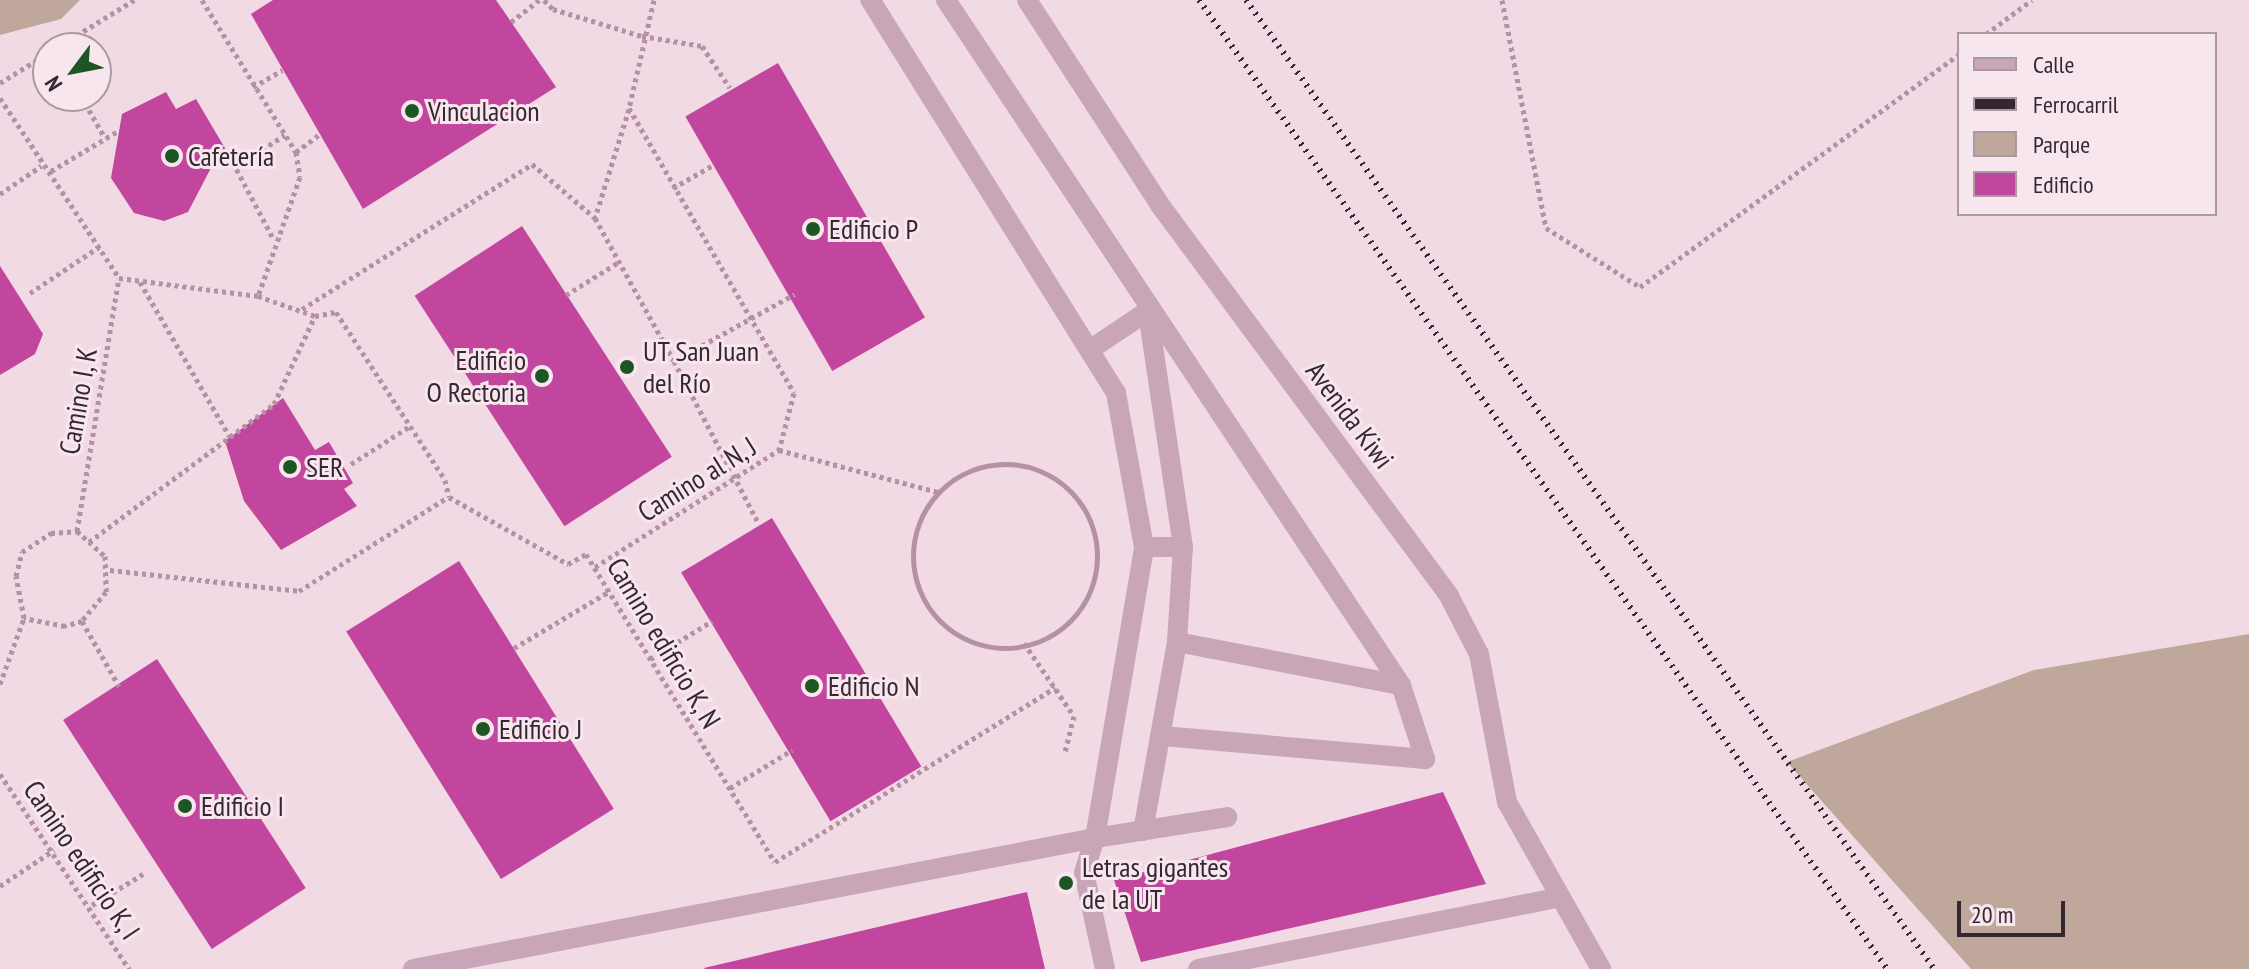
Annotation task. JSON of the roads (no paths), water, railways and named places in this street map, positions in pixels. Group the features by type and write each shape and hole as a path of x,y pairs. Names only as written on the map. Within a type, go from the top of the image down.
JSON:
{"street":[{"path":"870,0 1094,347 1116,393 1144,547 1095,838 1084,873 1105,969"},
{"path":"946,0 1148,311 1401,685 1425,759 1160,736"},
{"name":"Avenida Kiwi","path":"1027,0 1160,205 1449,596 1479,654 1507,802 1555,898 1601,969"},
{"path":"1094,347 1148,311"},
{"path":"1143,831 1177,642 1183,547 1148,311"},
{"path":"1144,547 1183,547"},
{"path":"1177,642 1401,685"},
{"path":"413,969 1095,838 1227,817"},
{"path":"1198,969 1555,898"}],"railway":[{"path":"1199,0 1887,969"},
{"path":"1246,0 1934,969"}],"place":[{"name":"Vinculacion","path":"412,111"},
{"name":"Cafetería","path":"172,156"},
{"name":"Edificio P","path":"813,229"},
{"name":"UT San Juan del Río","path":"627,367"},
{"name":"Edificio O Rectoria","path":"542,376"},
{"name":"SER","path":"290,467"},
{"name":"Edificio N","path":"812,686"},
{"name":"Edificio J","path":"483,729"},
{"name":"Edificio I","path":"185,806"},
{"name":"Letras gigantes de la UT","path":"1066,883"}]}
